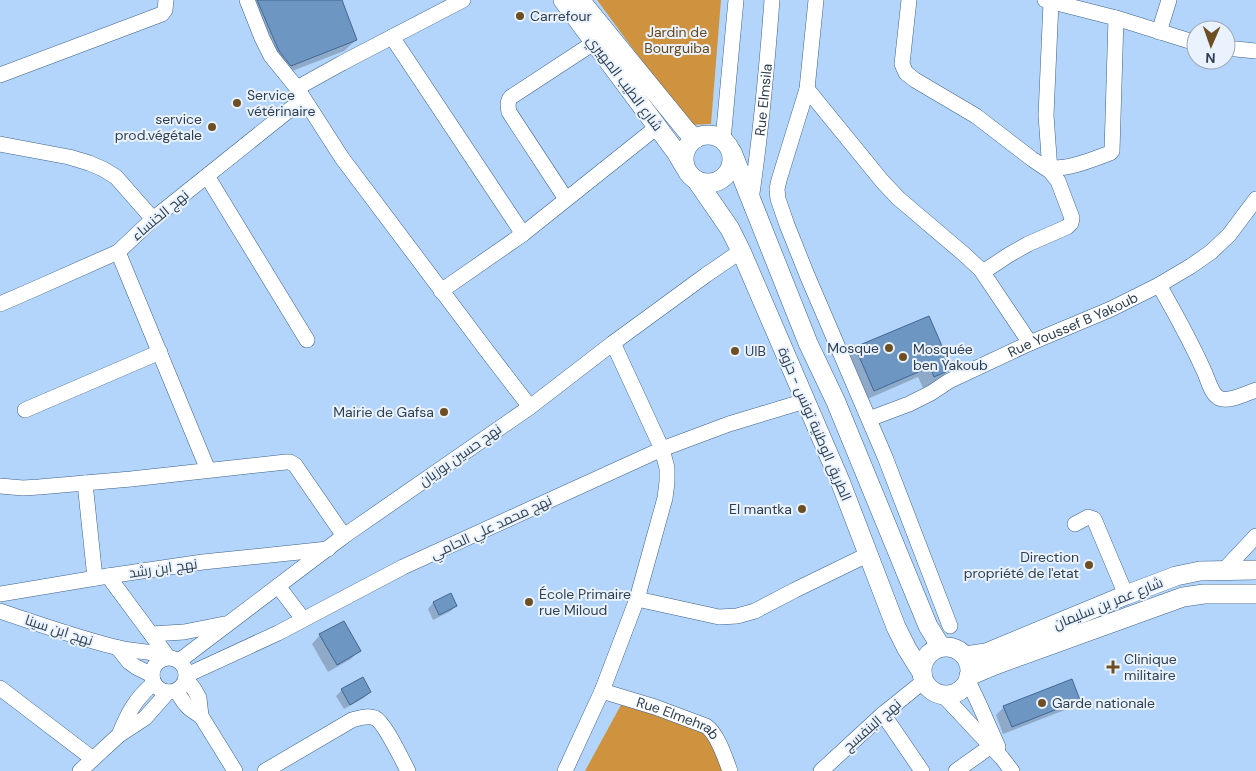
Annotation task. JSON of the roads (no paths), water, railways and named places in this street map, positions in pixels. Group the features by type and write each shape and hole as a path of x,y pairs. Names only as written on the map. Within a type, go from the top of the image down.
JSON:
{"main road":[{"name":"شارع الطيب المهيري","path":"563,0 691,174"},
{"name":"شارع الطيب المهيري","path":"580,0 695,139"},
{"path":"712,135 727,146 733,159 732,166 724,178 718,182 704,183 691,174 684,162 686,151 691,142 701,136 712,135"},
{"name":"الطريق الوطنية تونس - حزوة","path":"727,146 751,200 808,343 836,402 928,626 941,647"},
{"name":"الطريق الوطنية تونس - حزوة","path":"691,174 730,228 741,251 840,481 896,627 923,677"},
{"name":"شارع عمر بن سليمان","path":"965,656 986,653 1176,576 1200,570 1256,570"},
{"name":"شارع عمر بن سليمان","path":"968,678 995,665 1183,598 1204,594 1256,594"},
{"path":"941,647 951,647 957,649 965,656 970,669 968,678 960,689 955,693 942,694 935,692 929,687 923,677 922,665 931,652 941,647"}],"street":[{"path":"0,75 162,14 165,10 166,0"},
{"path":"246,0 272,56 300,93 342,158 530,407"},
{"name":"نهج الخنساء","path":"0,304 118,252 153,219 207,176 300,93 342,63 463,0"},
{"path":"727,146 736,0"},
{"name":"Rue Elmsila","path":"751,200 760,134 772,0"},
{"path":"816,0 808,89 779,180 777,189 778,199 806,274 905,509 950,626"},
{"path":"909,0 902,64 906,73 976,116 1032,159 1050,170 1058,181 1072,218 1071,223 1067,226 1021,248 982,272"},
{"path":"1159,32 1169,0"},
{"path":"1050,170 1046,115 1048,1 1116,18 1186,40"},
{"path":"1050,170 1078,164 1112,151 1116,18"},
{"path":"392,37 523,234"},
{"path":"566,199 509,112 508,105 511,97 595,42"},
{"path":"1236,49 1256,51"},
{"path":"808,89 882,181 898,198 965,255 982,272 1030,343"},
{"path":"441,291 523,234 657,127"},
{"path":"0,144 69,157 103,170 116,177 153,219"},
{"path":"207,176 307,340"},
{"name":"Rue Youssef B Yakoub","path":"868,419 909,404 949,381 1030,343 1111,309 1159,285 1211,252 1229,235 1256,199"},
{"name":"نهج حسين بوزيان","path":"170,659 228,624 344,536 530,407 706,275 741,251"},
{"path":"118,252 208,470"},
{"path":"1159,285 1217,398 1223,400 1238,397 1256,390"},
{"path":"565,771 602,691 637,600 665,498 667,482 667,468 662,449 613,344"},
{"path":"25,410 160,352"},
{"name":"نهج محمد علي الحامي","path":"179,684 403,568 662,449 729,424 805,401"},
{"path":"0,486 39,487 290,462 295,465 344,536"},
{"path":"80,771 119,735 145,718 179,684 186,669 170,659 151,634 101,577 85,483"},
{"path":"1075,524 1088,517 1094,519 1126,595"},
{"path":"1224,570 1256,536"},
{"name":"نهج ابن رشد","path":"0,594 203,562 328,549"},
{"path":"637,600 719,617 737,616 755,611 869,554"},
{"path":"278,586 304,620"},
{"name":"نهج ابن سينا","path":"0,611 118,648 147,651 170,659"},
{"path":"151,634 184,632 228,624"},
{"path":"118,648 129,662 153,679 162,691 179,684"},
{"path":"119,735 135,701 153,679 153,668 157,662 170,659"},
{"name":"نهج البنفسج","path":"821,771 923,677"},
{"path":"968,678 994,744 1012,771"},
{"path":"179,684 184,704 202,716 235,771"},
{"path":"0,688 93,759"},
{"name":"Rue Elmehrab","path":"602,691 655,707 706,726 713,732 730,771"},
{"path":"942,694 994,744"},
{"path":"883,714 922,771"},
{"path":"265,771 352,720 365,716 376,718 383,725 408,771"},
{"path":"956,771 994,744"}],"place":[{"name":"Carrefour","path":"520,16"},
{"name":"Service vétérinaire","path":"237,103"},
{"name":"service prod.végétale","path":"212,127"},
{"name":"Mosque","path":"889,348"},
{"name":"UIB","path":"735,351"},
{"name":"Mosquée ben Yakoub","path":"903,357"},
{"name":"Mairie de Gafsa","path":"444,412"},
{"name":"El mantka","path":"802,509"},
{"name":"Direction propriété de l'etat","path":"1089,565"},
{"name":"École Primaire rue Miloud","path":"529,602"},
{"name":"Clinique militaire","path":"1113,667"},
{"name":"Garde nationale","path":"1042,703"}],"park label":[{"name":"Jardin de Bourguiba","path":"677,40"}]}
